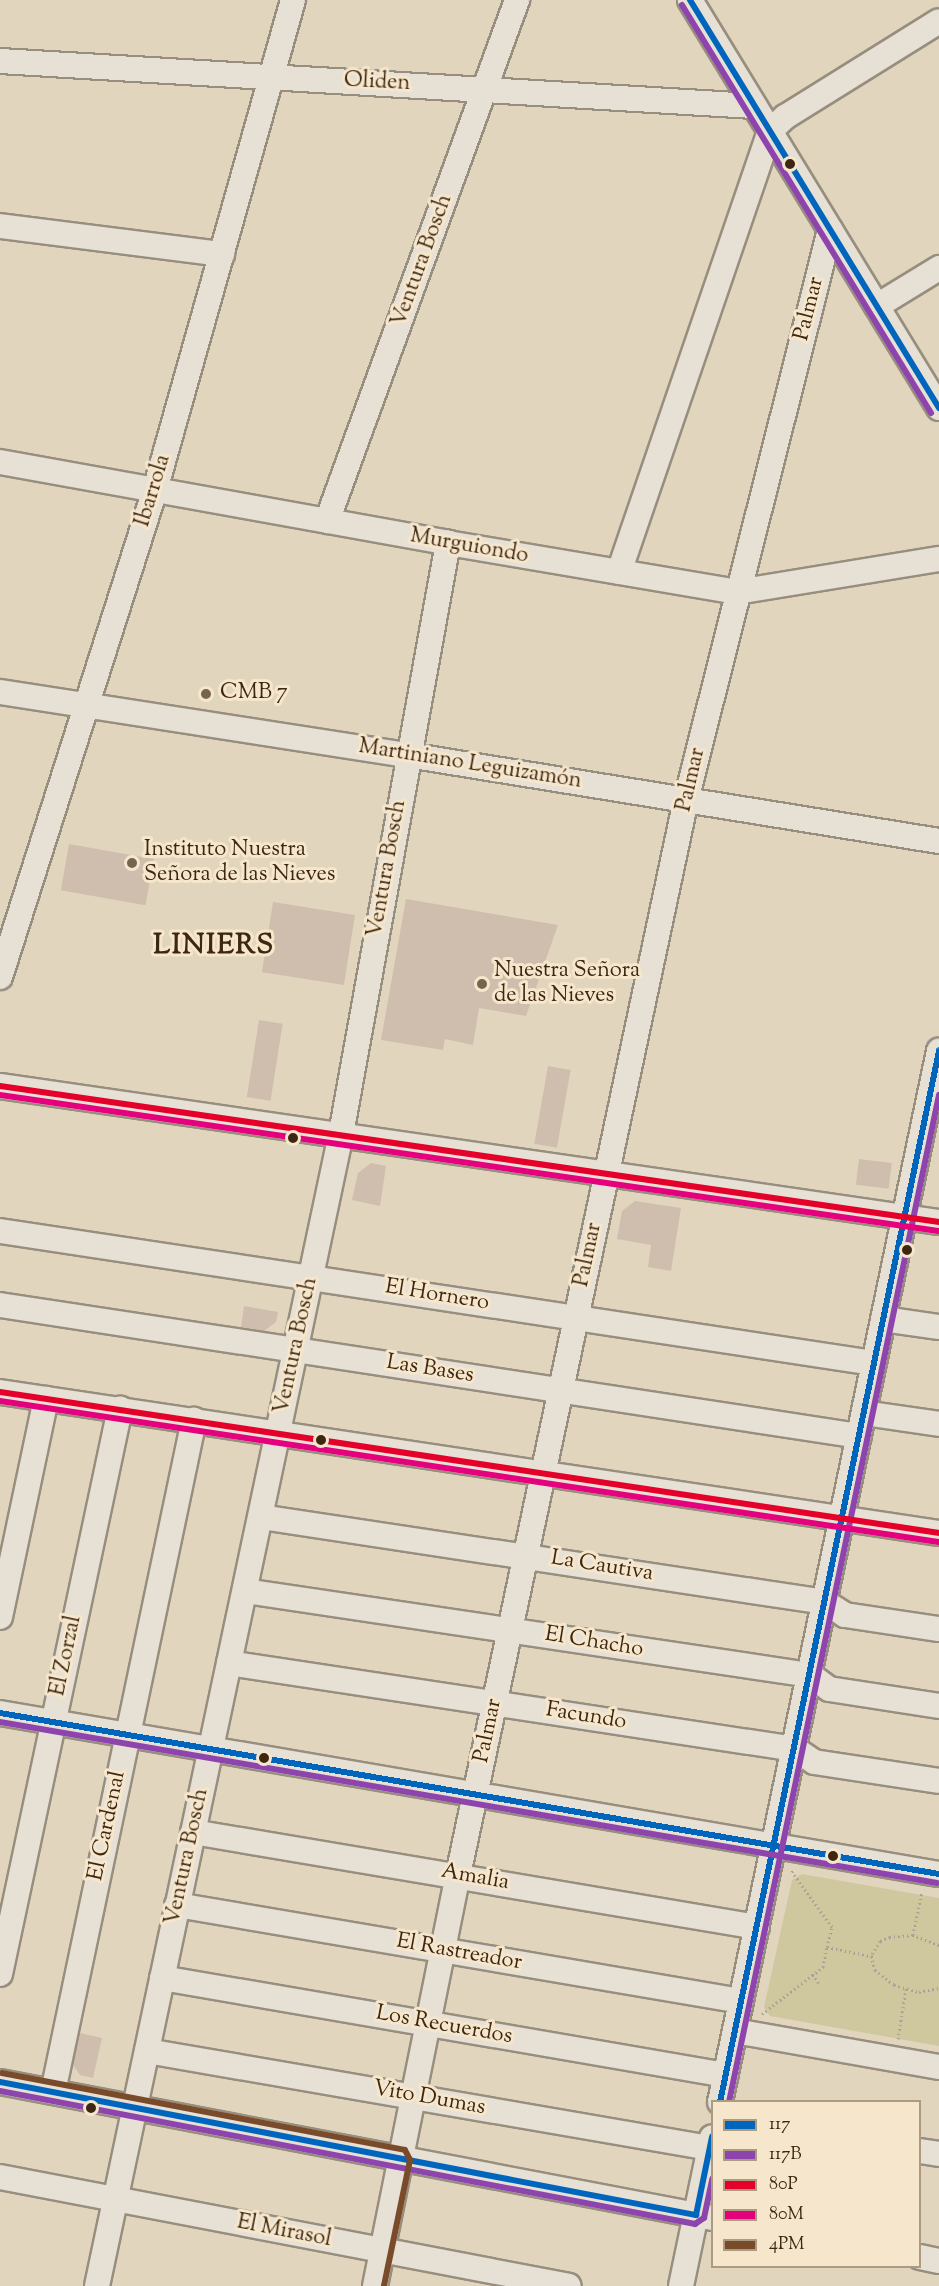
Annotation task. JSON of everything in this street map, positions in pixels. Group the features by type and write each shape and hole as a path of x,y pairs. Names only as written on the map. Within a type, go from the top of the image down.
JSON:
{"street":[{"name":"Ibarrola","path":"0,977 88,706 154,490 293,0"},
{"name":"Ventura Bosch","path":"327,521 518,0"},
{"path":"690,0 939,408"},
{"path":"619,572 770,131 785,117 939,21"},
{"name":"Oliden","path":"0,61 754,106"},
{"path":"0,226 222,254"},
{"name":"Palmar","path":"375,2286 458,1875 686,800 830,230"},
{"path":"877,306 939,268"},
{"name":"Murguiondo","path":"0,462 448,543 737,592 939,559"},
{"name":"Ventura Bosch","path":"97,2286 341,1134 448,543"},
{"name":"Martiniano Leguizamón","path":"0,692 939,841"},
{"path":"720,2100 939,1051"},
{"path":"0,1086 939,1222"},
{"name":"El Hornero","path":"0,1231 874,1363"},
{"name":"Las Bases","path":"0,1305 561,1390 862,1425 939,1424"},
{"path":"884,1320 939,1328"},
{"path":"0,1392 939,1533"},
{"path":"0,1617 46,1399"},
{"name":"El Zorzal","path":"0,1974 120,1409"},
{"name":"El Cardenal","path":"52,2092 194,1420"},
{"name":"La Cautiva","path":"261,1517 526,1555 825,1602 845,1615 939,1629"},
{"name":"El Chacho","path":"246,1591 810,1675 829,1689 939,1706"},
{"name":"Facundo","path":"230,1663 795,1749 814,1762 939,1781"},
{"path":"0,1713 939,1875"},
{"name":"Amalia","path":"193,1832 458,1875 757,1928"},
{"name":"El Rastreador","path":"177,1905 741,2001"},
{"name":"Los Recuerdos","path":"162,1978 726,2075"},
{"path":"735,2031 939,2067"},
{"name":"Vito Dumas","path":"147,2051 711,2143"},
{"path":"0,2082 704,2216"},
{"path":"681,2286 704,2216 711,2143"},
{"path":"921,2151 939,2154"},
{"name":"El Mirasol","path":"0,2177 569,2286"},
{"path":"921,2257 939,2261"}],"path":[{"path":"767,2011 823,1967 831,1927 792,1872 798,1852"},
{"path":"913,1935 921,1894"},
{"path":"939,1945 913,1935 880,1941 873,1956 874,1970 883,1979 919,1992 939,1988"},
{"path":"827,1947 873,1956"},
{"path":"813,1974 819,1984"},
{"path":"898,2038 906,1989"}],"shaded area":[{"path":"802,1874 939,1898 939,2046 770,2016 764,2007 792,1880"}],"building":[{"path":"69,844 154,859 146,905 61,890"},
{"name":"Nuestra Señora de las Nieves","path":"406,899 558,925 526,1016 479,1008 473,1045 445,1039 443,1050 381,1040"},
{"path":"273,902 355,915 344,985 262,972"},
{"path":"259,1020 283,1024 271,1101 247,1097"},
{"path":"548,1066 571,1070 557,1148 534,1144"},
{"path":"859,1159 892,1163 889,1189 856,1185"},
{"path":"371,1163 386,1166 380,1206 352,1200 358,1173"},
{"path":"635,1201 681,1208 671,1271 648,1267 651,1245 617,1239 622,1211"},
{"path":"244,1306 278,1312 276,1322 264,1331 241,1327"},
{"path":"80,2033 102,2038 93,2078 80,2075 73,2065"}],"transit line":[{"name":"117","path":"690,0 939,408"},
{"name":"117B","path":"682,5 931,413"},
{"name":"117","path":"720,2100 939,1051"},
{"name":"80P","path":"0,1086 939,1222"},
{"name":"80M","path":"0,1095 938,1231"},
{"name":"117B","path":"729,2100 939,1095"},
{"name":"80P","path":"0,1392 939,1533"},
{"name":"80M","path":"0,1401 938,1542"},
{"name":"117","path":"0,1713 939,1874"},
{"name":"117B","path":"0,1722 937,1883"},
{"name":"4PM","path":"2,2073 405,2150 410,2160 384,2286"},
{"name":"117","path":"0,2082 696,2215 711,2142"},
{"name":"117B","path":"0,2091 695,2224 704,2218 711,2184"}],"place":[{"name":"CMB 7","path":"206,694"},
{"name":"Instituto Nuestra Señora de las Nieves","path":"132,863"},
{"name":"Nuestra Señora de las Nieves","path":"482,984"}],"district":[{"name":"LINIERS","path":"214,946"}]}
